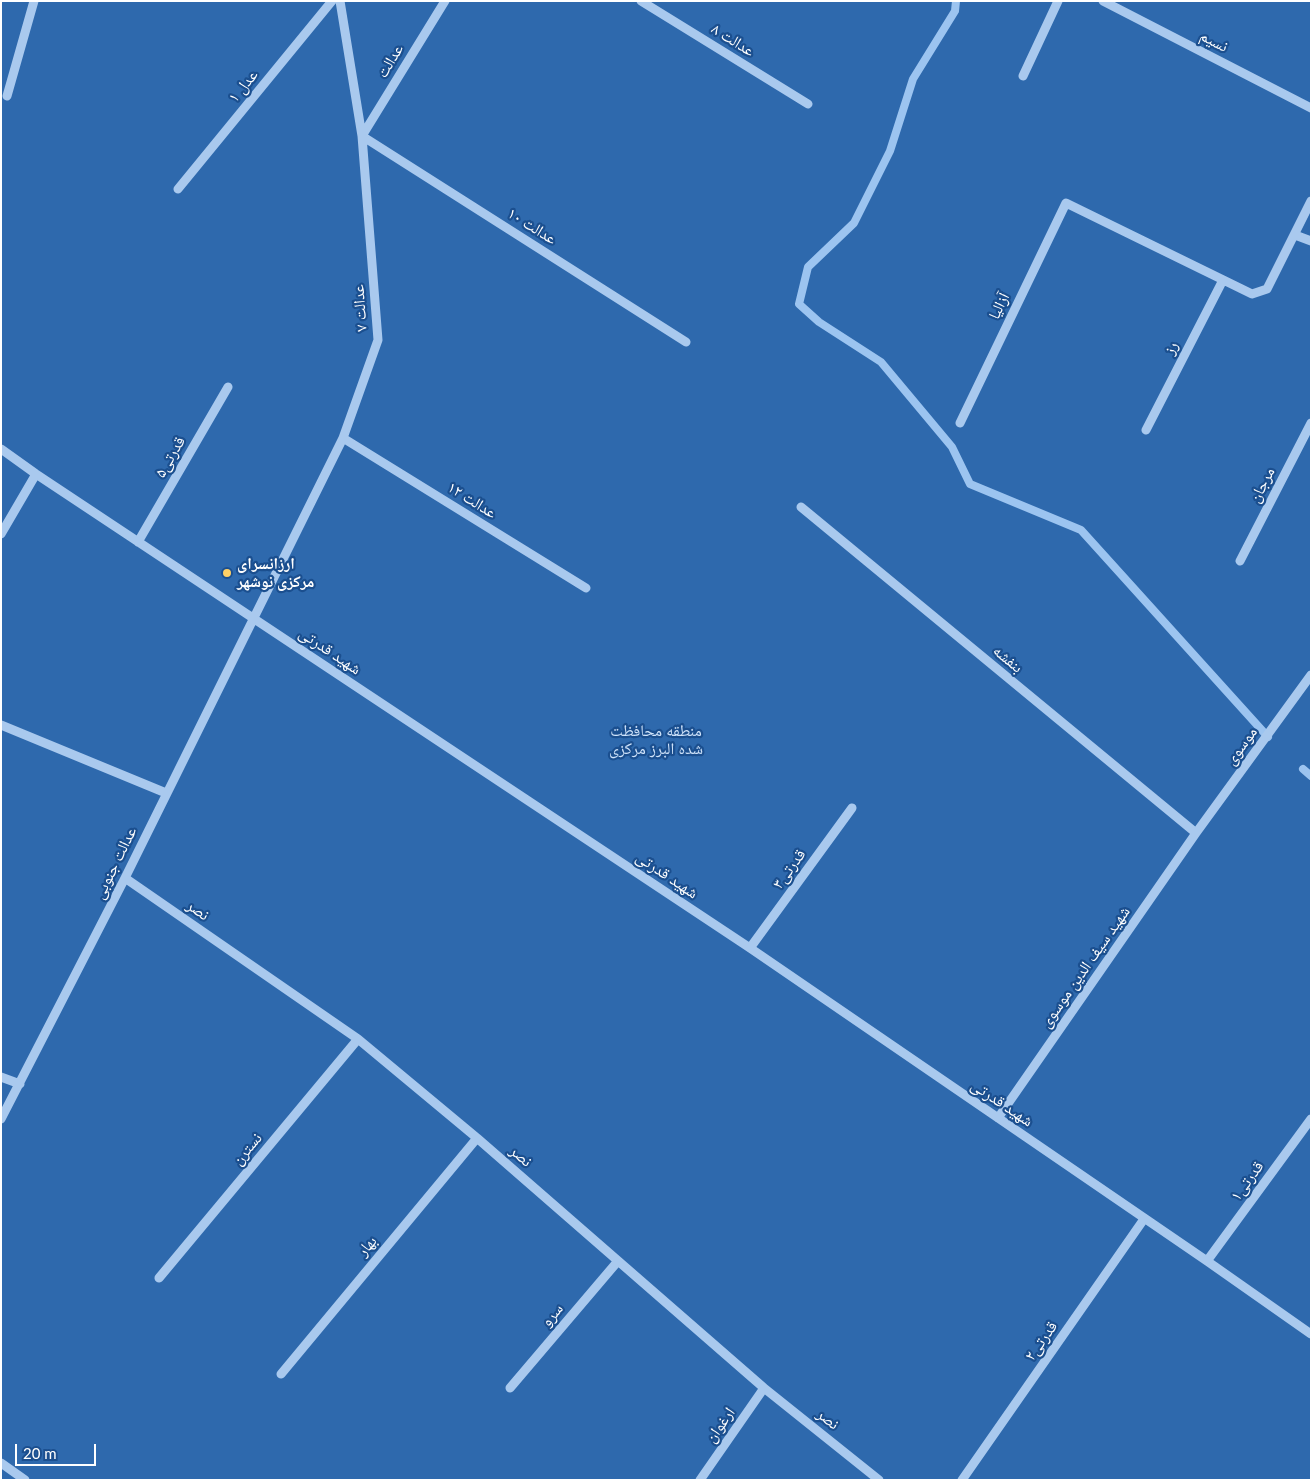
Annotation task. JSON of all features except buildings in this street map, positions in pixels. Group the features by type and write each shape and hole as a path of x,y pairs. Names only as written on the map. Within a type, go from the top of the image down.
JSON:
{"street":[{"path":"7,96 34,1"},
{"name":"عدل ۱","path":"178,189 332,1"},
{"name":"۷ عدالت","path":"254,619 343,438 378,340 362,136 340,1"},
{"name":"عدالت","path":"362,136 444,1"},
{"name":"عدالت ۸","path":"641,1 808,104"},
{"path":"1022,76 1058,1"},
{"name":"نسیم","path":"1105,2 1311,108"},
{"name":"عدالت ۱۰","path":"362,136 686,342"},
{"path":"1223,280 1252,294 1267,289 1311,201"},
{"name":"آزالیا","path":"960,423 1066,203 1223,280"},
{"path":"1295,234 1311,242"},
{"name":"رز","path":"1146,430 1223,280"},
{"name":"قدرتی۵","path":"138,542 228,388"},
{"name":"مرجان","path":"1240,561 1311,423"},
{"name":"عدالت ۱۲","path":"343,438 586,588"},
{"name":"شهید قدرتی","path":"1,449 750,948 1311,1334"},
{"path":"1,534 36,474"},
{"name":"بنفشه","path":"801,507 1196,833"},
{"name":"عدالت جنوبی","path":"1,1119 125,878 254,619"},
{"name":"موسوی","path":"1196,833 1311,676"},
{"path":"1,725 166,793"},
{"name":"قدرتی۳","path":"750,948 852,808"},
{"name":"شهید سیف الدین موسوی","path":"998,1118 1196,833"},
{"name":"نصر","path":"125,878 358,1039 477,1138 764,1388 879,1480"},
{"name":"نسترن","path":"159,1278 358,1039"},
{"path":"1,1077 20,1084"},
{"name":"قدرتی۱","path":"1207,1261 1311,1119"},
{"name":"بهار","path":"281,1374 477,1138"},
{"name":"قدرتی۲","path":"962,1480 1144,1219"},
{"name":"سرو","path":"510,1388 618,1261"},
{"name":"ارغوان","path":"700,1480 764,1388"},
{"path":"1,1463 25,1480"}],"green space":[{"name":"منطقه محافظت شده البرز مرکزی","path":"1,1 1311,1 1311,1480 1,1480"}],"waterway":[{"path":"956,1 955,11 913,79 890,151 854,223 808,267 799,304 819,322 881,362 952,447 970,484 1081,530 1268,737"},
{"path":"1303,769 1311,776"}],"place":[{"name":"ارزانسرای مرکزی نوشهر","path":"227,573"}]}
